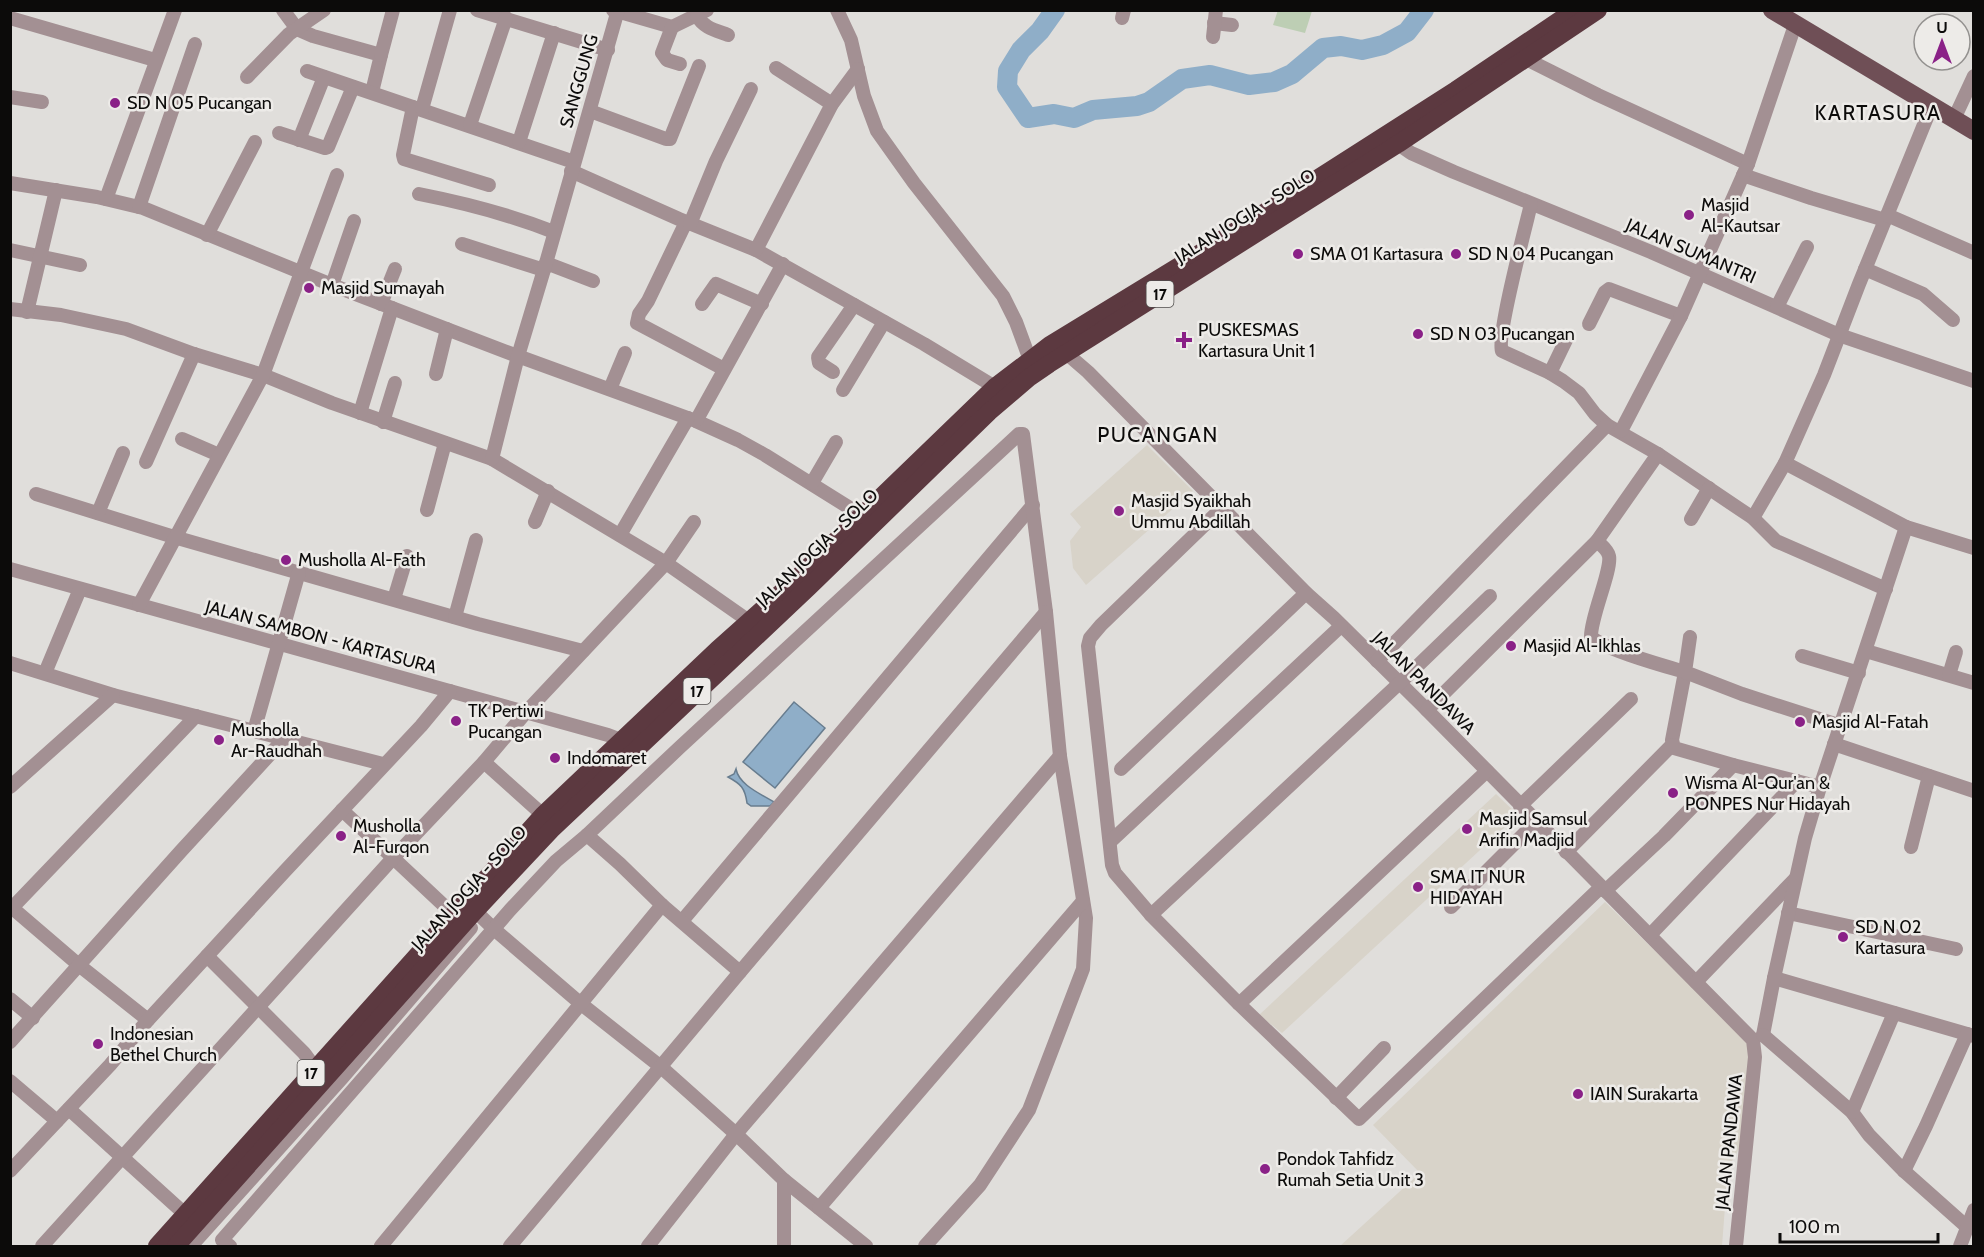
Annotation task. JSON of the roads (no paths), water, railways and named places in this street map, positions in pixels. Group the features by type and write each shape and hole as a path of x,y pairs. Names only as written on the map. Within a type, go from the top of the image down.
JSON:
{"highway":[{"name":"JALAN JOGJA - SOLO","path":"756,625 792,583 861,515 998,394 1030,377 1575,10"},
{"name":"JALAN JOGJA - SOLO","path":"176,1246 452,944 474,909 543,815 627,746 998,394 1030,360 1050,345 1216,252 1398,144 1598,10"},
{"name":"JALAN JOGJA - SOLO","path":"157,1246 454,915 474,909 627,746"}],"main road":[{"path":"1772,10 1974,130"}],"street":[{"path":"106,199 175,10"},
{"path":"283,10 297,28 313,36 381,56"},
{"path":"247,77 277,45 324,10"},
{"path":"372,92 393,10"},
{"path":"450,10 403,155 404,159 489,185"},
{"path":"477,10 608,50"},
{"path":"837,10 851,40 866,104 877,131 914,183 1003,296 1017,322 1030,360"},
{"path":"616,11 672,27 702,13 702,23 728,34"},
{"name":"SANGGUNG","path":"492,459 518,356 572,166 608,50 616,11"},
{"path":"10,18 155,60"},
{"path":"470,125 506,18"},
{"path":"1214,23 1232,25"},
{"path":"1621,431 1681,316 1746,170 1795,25"},
{"path":"672,27 662,53 667,60 680,64"},
{"path":"519,142 554,33"},
{"path":"145,209 195,44"},
{"path":"1526,59 1746,170 1810,198 1886,217 1974,253"},
{"path":"590,111 670,139 699,66"},
{"path":"776,68 832,104"},
{"path":"756,250 832,104 858,69"},
{"path":"307,71 519,142 688,223 756,250 884,322 998,394 992,421 768,636 474,909 580,1004 661,1067 784,1180 819,1208 849,1241 866,1246"},
{"path":"1954,119 1974,76"},
{"path":"299,140 324,77"},
{"path":"279,133 325,148 329,147 353,87"},
{"path":"724,369 637,323 639,314 688,223 751,89"},
{"path":"10,97 42,102"},
{"path":"1753,518 1785,464 1824,375 1932,105"},
{"path":"207,235 255,142"},
{"name":"JALAN SUMANTRI","path":"1398,144 1418,156 1651,252 1839,335 1974,381"},
{"path":"139,605 263,375 337,175"},
{"path":"10,183 106,199 145,209 302,274 692,420 738,440 812,483 861,515"},
{"path":"27,312 56,190"},
{"path":"419,194 463,203 554,232"},
{"path":"1531,204 1500,346 1505,353 1550,373 1579,393 1600,419 1658,454 1753,518 1776,542 1886,589"},
{"path":"332,285 354,220"},
{"path":"462,244 593,281"},
{"path":"1777,307 1807,247"},
{"path":"10,250 80,265"},
{"path":"620,535 724,369 783,264"},
{"path":"360,413 395,269"},
{"path":"1865,269 1923,294 1953,320"},
{"path":"702,304 716,284 762,304"},
{"path":"1589,324 1605,292 1609,289 1681,316"},
{"path":"834,372 819,363 818,357 854,305"},
{"path":"10,309 61,315 113,326 263,375 383,422 492,459 666,563 756,625"},
{"path":"843,390 884,322"},
{"path":"436,374 447,329"},
{"path":"1550,373 1567,338"},
{"path":"610,389 625,353"},
{"name":"JALAN PANDAWA","path":"1066,353 1095,379 1306,592 1427,710 1696,982 1759,1038 1755,1057 1736,1246"},
{"path":"146,462 194,354"},
{"path":"383,422 395,383"},
{"path":"1377,661 1608,425"},
{"path":"223,1244 556,861 587,835 1019,434 1023,434 1046,612 1060,756 1086,918 1083,969 1029,1110 980,1185 925,1246"},
{"path":"182,439 219,455"},
{"path":"812,483 836,442"},
{"path":"427,510 445,443"},
{"path":"98,513 123,453"},
{"path":"1427,710 1597,541 1658,454"},
{"path":"1785,464 1906,528 1974,548"},
{"path":"1691,519 1709,488"},
{"path":"535,522 548,491"},
{"path":"36,494 174,537 583,651"},
{"path":"682,921 1033,505"},
{"path":"1222,508 1101,625 1088,642 1112,865 1115,873 1151,915 1239,1004 1359,1119 1603,889 1664,836 1733,765"},
{"path":"42,1246 394,857 484,762 527,711 666,563 694,522"},
{"path":"1906,528 1821,787 1796,877 1759,1038 1852,1112 1869,1135 1904,1171 1967,1227"},
{"path":"455,617 476,540"},
{"path":"1597,541 1609,554 1609,562 1593,622 1592,638 1612,648 1840,726"},
{"path":"394,599 407,556"},
{"name":"JALAN SAMBON - KARTASURA","path":"10,569 527,711 627,746"},
{"path":"254,731 299,572"},
{"path":"45,673 80,589"},
{"path":"1121,769 1306,592"},
{"path":"1151,915 1490,596"},
{"path":"510,1246 1046,612"},
{"path":"1110,842 1341,626"},
{"path":"1566,852 1672,745 1690,637"},
{"path":"1866,651 1974,683"},
{"path":"1949,675 1956,652"},
{"path":"1802,657 1859,673"},
{"path":"10,675 16,664 112,695 383,764"},
{"path":"10,1171 110,1065 148,1020 383,764 422,726 450,691"},
{"path":"10,787 112,695"},
{"path":"1520,806 1631,699"},
{"path":"148,1020 11,908 196,716"},
{"path":"10,1042 181,850 284,739"},
{"path":"1834,744 1974,791"},
{"path":"1672,745 1678,750 1821,787"},
{"path":"648,1246 736,1134 1060,756"},
{"path":"484,762 543,815"},
{"path":"1239,1004 1487,771"},
{"path":"1911,847 1929,776"},
{"path":"1650,935 1797,782"},
{"path":"342,810 454,915"},
{"path":"1451,907 1536,822"},
{"path":"587,835 662,905 740,972"},
{"path":"1696,982 1796,877"},
{"path":"819,1208 1083,901"},
{"path":"381,1246 662,905"},
{"path":"1788,913 1956,949"},
{"path":"191,1246 342,1078 452,944"},
{"path":"207,956 304,1053 315,1068"},
{"path":"1774,978 1970,1035 1904,1171"},
{"path":"10,999 33,1018"},
{"path":"1852,1112 1894,1013"},
{"path":"1336,1098 1384,1048"},
{"path":"10,1081 57,1121"},
{"path":"69,1109 186,1215"},
{"path":"784,1180 784,1246"},
{"path":"1960,1246 1974,1210"}],"water":[{"path":"794,702 825,728 775,788 743,762"},
{"path":"736,769 741,780 774,802 770,806 751,806 747,803 742,787 728,777 734,774"}],"waterway":[{"path":"1055,10 1040,31 1021,50 1008,71 1007,87 1028,118 1054,114 1074,118 1093,110 1137,106 1149,102 1182,79 1210,75 1249,85 1274,82 1292,74 1323,48 1341,46 1362,50 1383,45 1407,32 1424,10"}],"place":[{"name":"SD N 05 Pucangan","path":"115,103"},
{"name":"Masjid Al-Kautsar","path":"1689,215"},
{"name":"SMA 01 Kartasura","path":"1298,254"},
{"name":"SD N 04 Pucangan","path":"1456,254"},
{"name":"Masjid Sumayah","path":"309,288"},
{"name":"SD N 03 Pucangan","path":"1418,334"},
{"name":"PUSKESMAS Kartasura Unit 1","path":"1184,340"},
{"name":"Masjid Syaikhah Ummu Abdillah","path":"1119,511"},
{"name":"Musholla Al-Fath","path":"286,560"},
{"name":"Masjid Al-Ikhlas","path":"1511,646"},
{"name":"TK Pertiwi Pucangan","path":"456,721"},
{"name":"Masjid Al-Fatah","path":"1800,722"},
{"name":"Musholla Ar-Raudhah","path":"219,740"},
{"name":"Indomaret","path":"555,758"},
{"name":"Wisma Al-Qur'an & PONPES Nur Hidayah","path":"1673,793"},
{"name":"Masjid Samsul Arifin Madjid","path":"1467,829"},
{"name":"Musholla Al-Furqon","path":"341,836"},
{"name":"SMA IT NUR HIDAYAH","path":"1418,887"},
{"name":"SD N 02 Kartasura","path":"1843,937"},
{"name":"Indonesian Bethel Church","path":"98,1044"},
{"name":"IAIN Surakarta","path":"1578,1094"},
{"name":"Pondok Tahfidz Rumah Setia Unit 3","path":"1265,1169"}],"district":[{"name":"KARTASURA","path":"1878,113"},
{"name":"PUCANGAN","path":"1158,435"}]}
